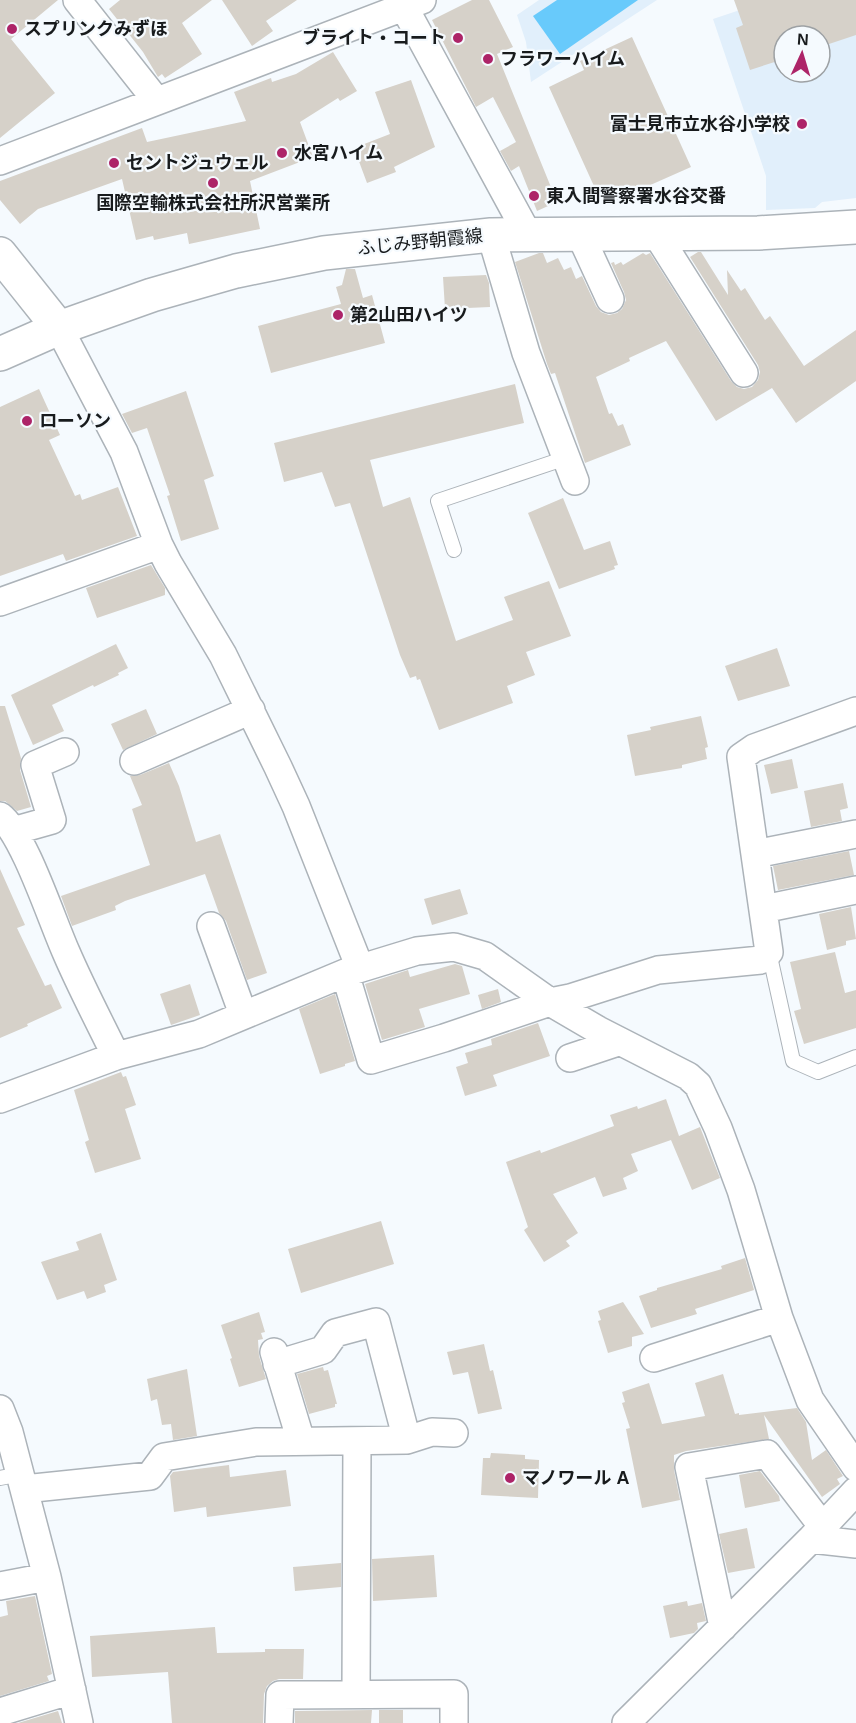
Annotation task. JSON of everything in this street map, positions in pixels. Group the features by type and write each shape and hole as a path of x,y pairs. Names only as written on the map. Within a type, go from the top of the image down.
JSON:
{"main road":[{"name":"ふじみ野朝霞線","path":"0,354 59,328 152,295 236,271 324,253 527,233 657,235 758,233 856,227"},
{"path":"0,254 59,328"}],"street":[{"path":"77,0 156,100"},
{"path":"0,161 408,2 527,233"},
{"path":"580,234 610,299"},
{"path":"491,235 526,353 571,470"},
{"path":"657,235 744,373"},
{"path":"59,328 124,452 159,545 223,655 296,806 352,970 371,1060 658,970 761,960 769,952 741,757 754,748 856,711"},
{"path":"0,602 159,545"},
{"path":"134,761 251,710"},
{"path":"65,752 35,765 52,820 7,824 66,954 116,1056"},
{"path":"755,854 856,834"},
{"path":"763,909 856,890"},
{"path":"211,926 243,1014"},
{"path":"0,1099 116,1056 199,1034 352,970 417,951 454,947 485,956 550,1002 618,1042 688,1076 698,1085 718,1128 741,1190 779,1318 810,1400 856,1467"},
{"path":"570,1058 618,1042"},
{"path":"654,1358 779,1318"},
{"path":"301,1441 276,1358 323,1350 335,1333 376,1322 407,1440"},
{"path":"0,1409 15,1480 47,1577 79,1723"},
{"path":"15,1480 150,1476 164,1457 256,1442 407,1440 432,1432 454,1433"},
{"path":"356,1694 357,1441"},
{"path":"723,1627 689,1467 766,1454 817,1533 856,1544"},
{"path":"632,1721 856,1491"},
{"path":"0,1586 47,1577"},
{"path":"0,1712 72,1690"},
{"path":"279,1723 279,1695 454,1694 454,1723"}],"lane":[{"path":"454,550 438,501 571,470"},
{"path":"769,952 793,1061 818,1072 856,1057"}],"shaded area":[{"path":"539,0 657,0 531,82 526,42 517,15"},
{"name":"富士見市立水谷小学校","path":"856,0 856,198 822,202 815,208 766,210 766,176 713,19 758,4"}],"water":[{"path":"557,0 638,0 560,54 533,16"}],"building":[{"path":"0,0 58,0 11,39 55,93 0,138"},
{"path":"120,0 212,0 182,23 202,54 165,78 162,74 158,77 143,52 109,9"},
{"path":"222,0 297,0 266,21 273,31 252,46"},
{"path":"472,0 489,0 513,47 497,54 557,202 537,211 519,166 511,171 500,151 516,142 493,97 476,107 432,20"},
{"path":"734,0 856,0 856,35 832,43 832,24 772,24 772,63 750,70 736,28 743,25"},
{"path":"632,37 691,167 603,206 549,87 584,70 580,61"},
{"path":"333,52 357,91 340,101 338,98 300,122 313,157 250,181 260,229 189,244 187,233 154,240 153,236 136,240 122,179 38,209 20,224 0,200 0,181 142,128 147,142 246,121 234,92 271,78 272,82 296,74"},
{"path":"411,80 435,147 394,167 396,172 367,183 354,148 390,134 375,92"},
{"path":"701,252 728,295 727,270 741,291 745,288 765,320 770,316 804,366 856,330 856,381 796,423 772,388 716,421 666,341 629,358 630,361 596,377 609,414 612,413 618,426 623,424 631,445 585,463 555,373 551,374 547,364 515,262 539,253 543,253 547,263 558,258 564,270 571,267 576,279 582,276 596,306 601,312 609,315 622,309 626,300 611,263 614,262 615,265 621,262 623,265 643,253 646,255 650,253 731,381 737,387 744,389 752,387 758,380 760,372 758,365 690,257"},
{"name":"第2山田ハイツ","path":"346,269 355,269 363,298 372,295 385,343 271,373 258,326 341,304 336,287 342,285"},
{"path":"486,275 489,283 490,307 445,309 443,277"},
{"path":"515,384 524,423 370,460 383,507 410,497 456,641 513,620 504,597 549,581 571,636 526,652 535,675 507,686 513,703 439,730 420,679 417,680 416,676 410,678 400,655 350,503 335,507 322,472 284,482 274,443"},
{"path":"39,389 60,435 49,440 75,496 80,494 82,500 118,487 137,536 66,561 63,554 0,576 0,407"},
{"path":"186,391 214,476 204,480 219,529 181,541 167,496 170,495 147,428 132,433 122,414"},
{"path":"563,498 584,550 610,541 618,565 614,566 615,569 559,589 528,513"},
{"path":"151,565 165,588 165,595 97,618 86,588"},
{"path":"116,644 128,668 118,673 119,675 52,705 64,731 33,745 11,695"},
{"path":"777,648 790,686 738,701 725,666"},
{"path":"0,706 5,706 21,758 20,770 31,807 17,811 5,801 0,801"},
{"path":"146,709 157,734 123,750 111,724"},
{"path":"701,716 708,747 705,748 707,759 682,765 682,768 635,776 627,735 651,730 650,727"},
{"path":"792,759 798,788 771,794 764,765"},
{"path":"169,763 179,786 196,842 220,834 267,973 247,980 226,921 219,913 205,874 125,901 115,906 116,910 72,926 61,896 150,865 132,809 142,805 130,776 140,775"},
{"path":"843,783 848,808 840,810 842,821 811,827 804,791"},
{"path":"849,851 854,875 778,890 773,866"},
{"path":"0,869 25,925 17,928 45,986 51,984 62,1008 0,1038"},
{"path":"460,889 468,914 432,925 424,899"},
{"path":"851,907 856,939 846,941 846,945 827,950 819,914"},
{"path":"835,952 845,993 856,990 856,1028 804,1044 794,1011 801,1009 790,962"},
{"path":"455,964 462,966 470,994 419,1009 425,1027 382,1040 365,984 408,970 410,977"},
{"path":"190,984 200,1015 171,1025 160,994"},
{"path":"498,989 501,1002 482,1009 478,995"},
{"path":"335,994 355,1061 320,1074 299,1009"},
{"path":"538,1023 550,1056 493,1075 497,1086 465,1096 456,1067 468,1063 465,1053 492,1045 491,1039"},
{"path":"121,1072 123,1077 126,1076 136,1105 125,1109 141,1159 95,1173 85,1142 89,1140 74,1090"},
{"path":"666,1099 679,1136 700,1127 720,1178 692,1190 671,1140 631,1154 638,1171 623,1178 627,1189 603,1197 595,1177 553,1194 578,1233 566,1241 570,1246 544,1262 524,1230 528,1227 506,1162 540,1150 541,1153 614,1126 610,1115 637,1106 638,1109"},
{"path":"381,1221 394,1264 301,1293 288,1249"},
{"path":"101,1233 117,1280 104,1285 106,1292 87,1299 84,1291 57,1300 41,1262 79,1250 76,1242"},
{"path":"745,1258 754,1290 695,1309 697,1314 651,1328 639,1296 657,1290 657,1288 722,1269 721,1266"},
{"path":"623,1302 644,1334 632,1337 632,1346 608,1353 598,1321 601,1320 598,1311"},
{"path":"259,1312 265,1332 261,1333 263,1339 258,1340 259,1356 266,1379 239,1387 221,1325"},
{"path":"484,1344 502,1409 478,1414 468,1372 453,1375 447,1352"},
{"path":"323,1367 324,1371 328,1370 337,1404 335,1407 309,1414 297,1374"},
{"path":"187,1369 197,1436 173,1440 171,1424 162,1425 157,1399 151,1401 147,1379"},
{"path":"723,1374 735,1414 797,1408 806,1422 812,1460 826,1450 843,1476 837,1479 840,1484 822,1497 764,1415 769,1439 686,1451 674,1455 674,1470 680,1500 642,1508 626,1429 630,1428 622,1403 625,1402 622,1392 649,1383 662,1424 705,1416 695,1383"},
{"name":"マノワール A","path":"491,1453 525,1455 525,1459 539,1460 538,1498 481,1495 483,1458 490,1458"},
{"path":"229,1465 230,1477 286,1470 291,1506 207,1517 206,1507 174,1512 170,1476 173,1472"},
{"path":"760,1471 779,1496 780,1501 745,1508 739,1475"},
{"path":"747,1528 755,1568 728,1573 719,1534"},
{"path":"434,1555 437,1597 373,1601 372,1559"},
{"path":"341,1563 341,1587 295,1591 293,1567"},
{"path":"35,1596 52,1674 47,1676 49,1681 0,1696 0,1617 8,1615 6,1601"},
{"path":"687,1601 688,1606 702,1603 706,1621 697,1623 698,1629 694,1633 670,1638 663,1606"},
{"path":"215,1627 217,1653 304,1649 303,1679 279,1679 267,1686 264,1694 263,1723 172,1723 168,1672 92,1677 90,1636"},
{"path":"372,1710 371,1723 295,1723 295,1711"},
{"path":"379,1710 403,1710 403,1723 379,1723"},
{"path":"58,1711 62,1723 18,1723"}],"place":[{"name":"スプリンクみずほ","path":"12,29"},
{"name":"ブライト・コート","path":"458,38"},
{"name":"フラワーハイム","path":"488,59"},
{"name":"富士見市立水谷小学校","path":"802,124"},
{"name":"水宮ハイム","path":"282,153"},
{"name":"セントジュウェル","path":"114,163"},
{"name":"国際空輸株式会社所沢営業所","path":"213,183"},
{"name":"東入間警察署水谷交番","path":"534,196"},
{"name":"第2山田ハイツ","path":"338,315"},
{"name":"ローソン","path":"27,421"},
{"name":"マノワール A","path":"510,1478"}]}
